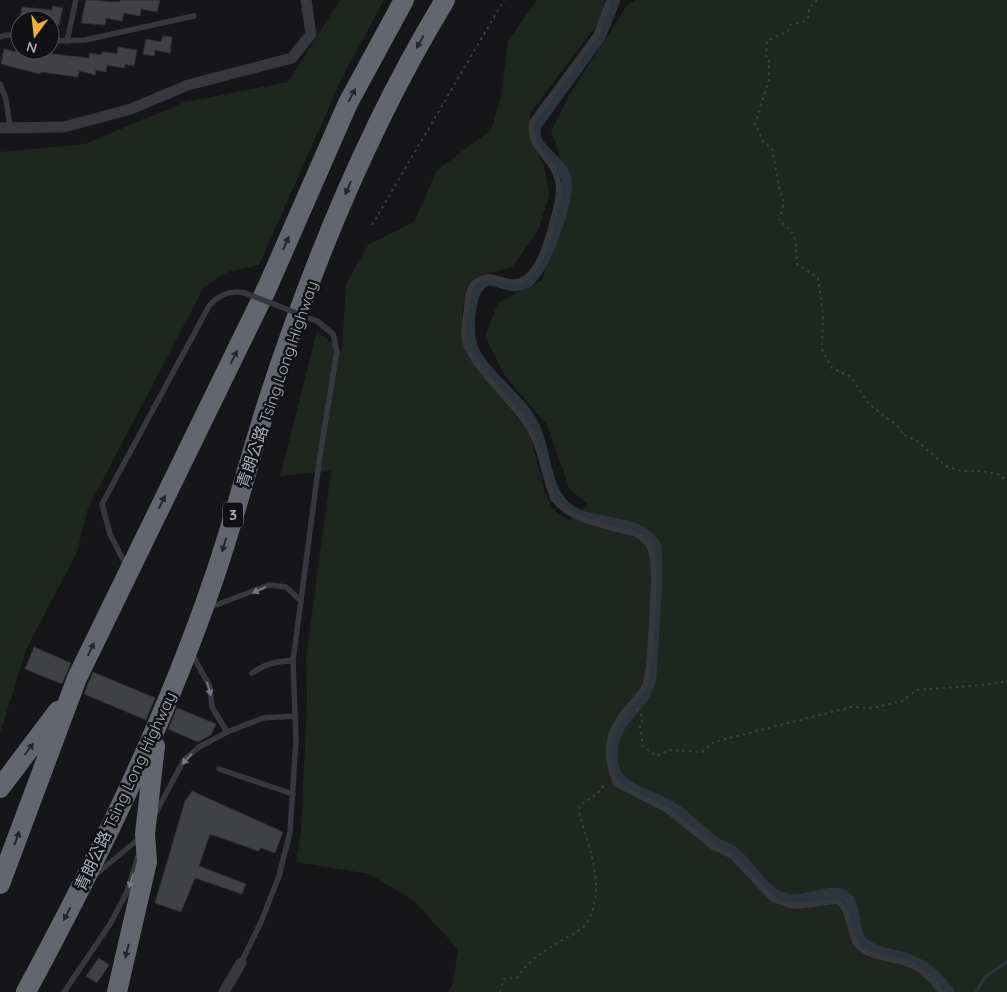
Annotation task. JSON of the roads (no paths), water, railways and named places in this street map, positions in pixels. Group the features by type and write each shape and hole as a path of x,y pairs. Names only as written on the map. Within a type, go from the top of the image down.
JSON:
{"highway":[{"path":"0,884 71,693 267,288 348,103 404,0"},
{"name":"青朗公路 Tsing Long Highway","path":"26,992 82,885 157,728 214,577 268,399 338,212 400,79 445,0"},
{"path":"0,788 71,693"},
{"path":"117,992 147,862 145,834 157,728"}],"street":[{"path":"5,128 64,126 131,109 188,85 292,58 311,34 307,0"},
{"path":"224,992 241,963"}],"lane":[{"path":"67,42 76,0"},
{"path":"609,0 596,35 532,122 531,138 552,167 558,184 555,215 540,259 522,281 513,282 486,277 474,283 468,294 464,335 473,359 514,406 530,429 553,499 556,503 577,518 636,534 645,539 652,551 654,590 647,676 641,692 611,730 609,762 616,784 667,810 713,847 732,856 772,899 788,905 799,906 837,901 843,905 858,946 871,953 912,965 924,972 941,992"},
{"path":"60,42 96,38 194,16"},
{"path":"0,84 6,99 5,128"},
{"path":"129,570 110,534 102,504 209,306 224,294 245,293 318,321 333,334 337,346 337,359 320,455 293,661 296,740 290,832 278,876 261,922 241,963"},
{"path":"202,610 269,586 286,587 301,601"},
{"path":"188,647 210,687 212,708 227,732"},
{"path":"252,673 265,664 282,660 293,661"},
{"path":"64,992 99,943 127,892 145,834 184,760 199,747 227,732 264,718 295,716"},
{"path":"219,769 293,794"},
{"path":"82,885 145,834"}],"waterway":[{"path":"615,0 600,37 535,127 537,142 563,171 566,178 564,201 555,234 541,265 526,283 517,286 489,280 477,290 473,299 470,319 472,347 484,367 519,404 533,424 541,445 549,479 559,500 577,514 637,530 647,536 656,546 657,578 651,677 641,699 627,716 615,736 613,765 616,774 629,786 685,816 717,844 732,850 767,888 780,897 797,900 830,893 843,895 851,904 856,931 862,942 877,950 905,958 924,967 949,992"},
{"path":"976,992 985,977 1007,962"}]}
